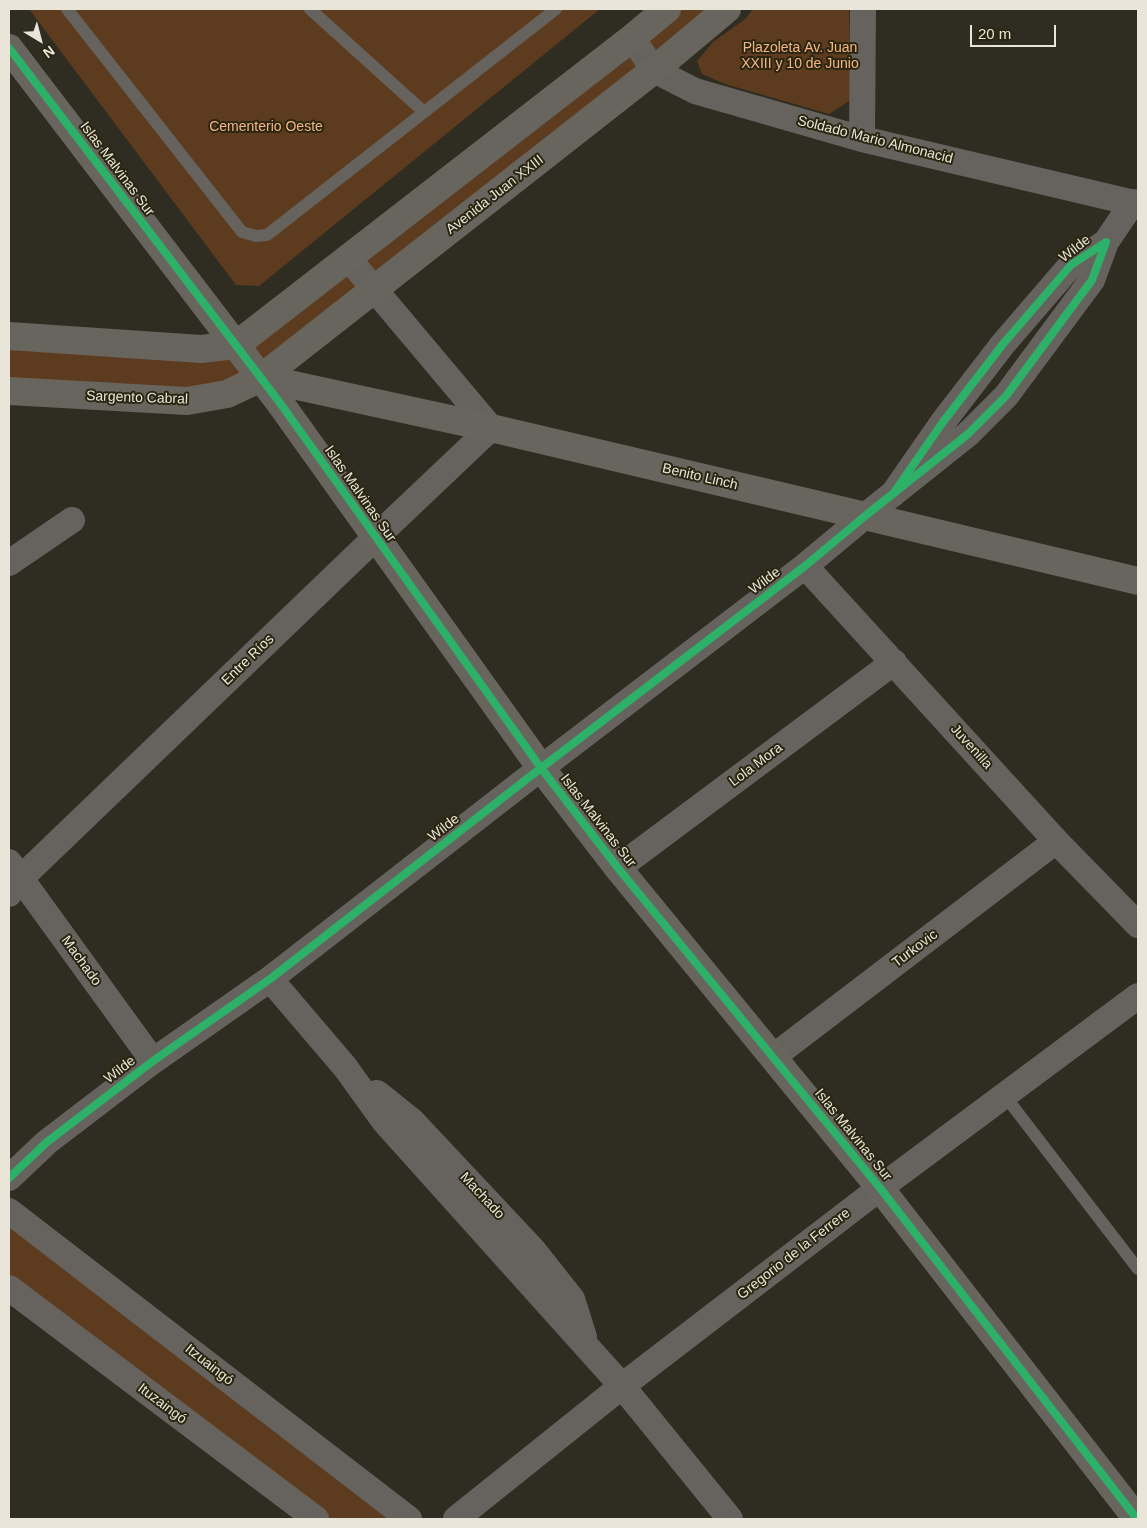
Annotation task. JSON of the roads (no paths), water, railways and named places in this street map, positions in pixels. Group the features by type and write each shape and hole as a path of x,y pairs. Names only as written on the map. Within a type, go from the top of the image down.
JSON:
{"street":[{"path":"9,336 201,349 236,345 667,9"},
{"name":"Avenida Juan XXIII","path":"261,378 654,70 727,9"},
{"path":"862,140 863,9"},
{"name":"Soldado Mario Almonacid","path":"632,38 654,70 695,91 862,140 1136,203"},
{"name":"Islas Malvinas Sur","path":"9,48 261,378 541,768 618,868 880,1188 1136,1519"},
{"name":"Wilde","path":"9,1178 47,1142 153,1061 270,980 541,768 805,566 968,434 1006,396 1092,280 1106,242 1136,203"},
{"path":"348,258 491,428"},
{"name":"Sargento Cabral","path":"9,392 186,402 227,394 261,378"},
{"name":"Benito Linch","path":"261,378 491,428 1138,581"},
{"name":"Entre Ríos","path":"13,878 491,428"},
{"path":"9,563 72,520"},
{"name":"Juvenilla","path":"805,566 1056,841 1138,925"},
{"name":"Lola Mora","path":"618,868 894,662"},
{"name":"Turkovic","path":"773,1057 1056,841"},
{"name":"Machado","path":"13,878 153,1061"},
{"name":"Machado","path":"270,980 345,1067 384,1121 622,1386 730,1519"},
{"name":"Gregorio de la Ferrere","path":"456,1519 622,1386 880,1188 1138,996"},
{"name":"Itzuaingó","path":"9,1211 409,1519"},
{"name":"Ituzaingó","path":"9,1288 316,1519"}],"lane":[{"path":"67,9 242,232 256,236 267,235 556,9"},
{"path":"310,9 424,112"},
{"path":"1005,1096 1138,1269"}],"park label":[{"name":"Plazoleta Av. Juan XXIII y 10 de Junio","path":"800,56"},
{"name":"Cementerio Oeste","path":"266,127"}]}
